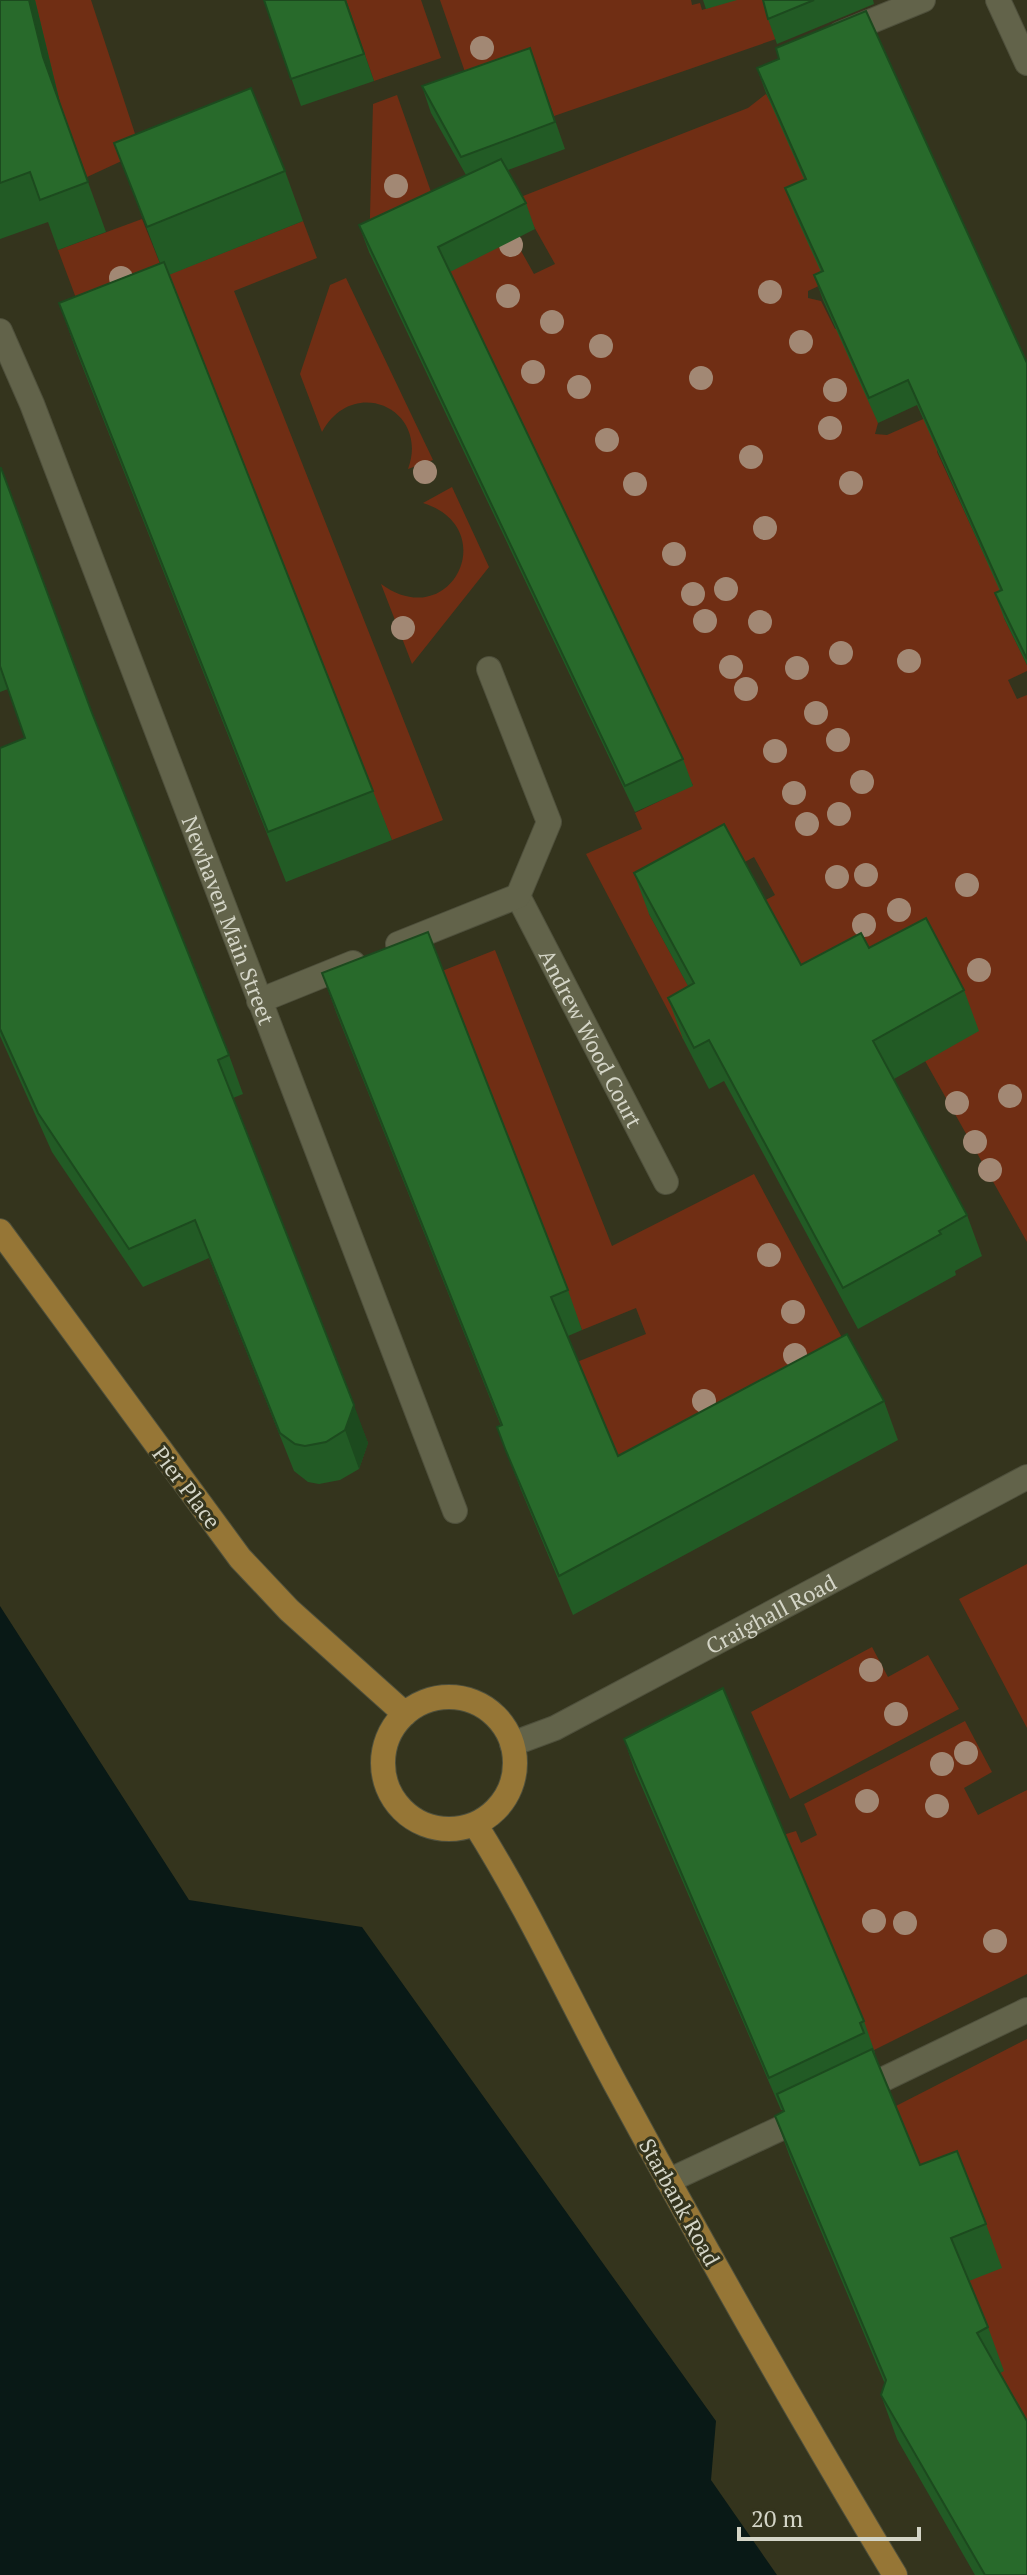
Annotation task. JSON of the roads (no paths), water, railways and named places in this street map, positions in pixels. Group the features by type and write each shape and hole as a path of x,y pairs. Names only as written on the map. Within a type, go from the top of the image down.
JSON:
{"main road":[{"name":"Pier Place","path":"0,1231 240,1558 289,1610 405,1714"},
{"path":"467,1699 500,1721 512,1744 515,1768 510,1792 495,1811 475,1824 453,1830 429,1827 409,1816 393,1799 385,1778 383,1754 390,1732 405,1714 427,1700 467,1699"},
{"name":"Starbank Road","path":"475,1824 515,1888 572,2005 779,2383 895,2575"}],"street":[{"path":"812,46 923,0"},
{"path":"998,0 1027,63"},
{"name":"Newhaven Main Street","path":"0,331 32,404 455,1511"},
{"path":"259,1001 518,896 549,822 489,669"},
{"name":"Andrew Wood Court","path":"518,896 666,1182"},
{"name":"Craighall Road","path":"512,1744 555,1728 1027,1477"},
{"path":"668,2181 1027,2010"}]}
